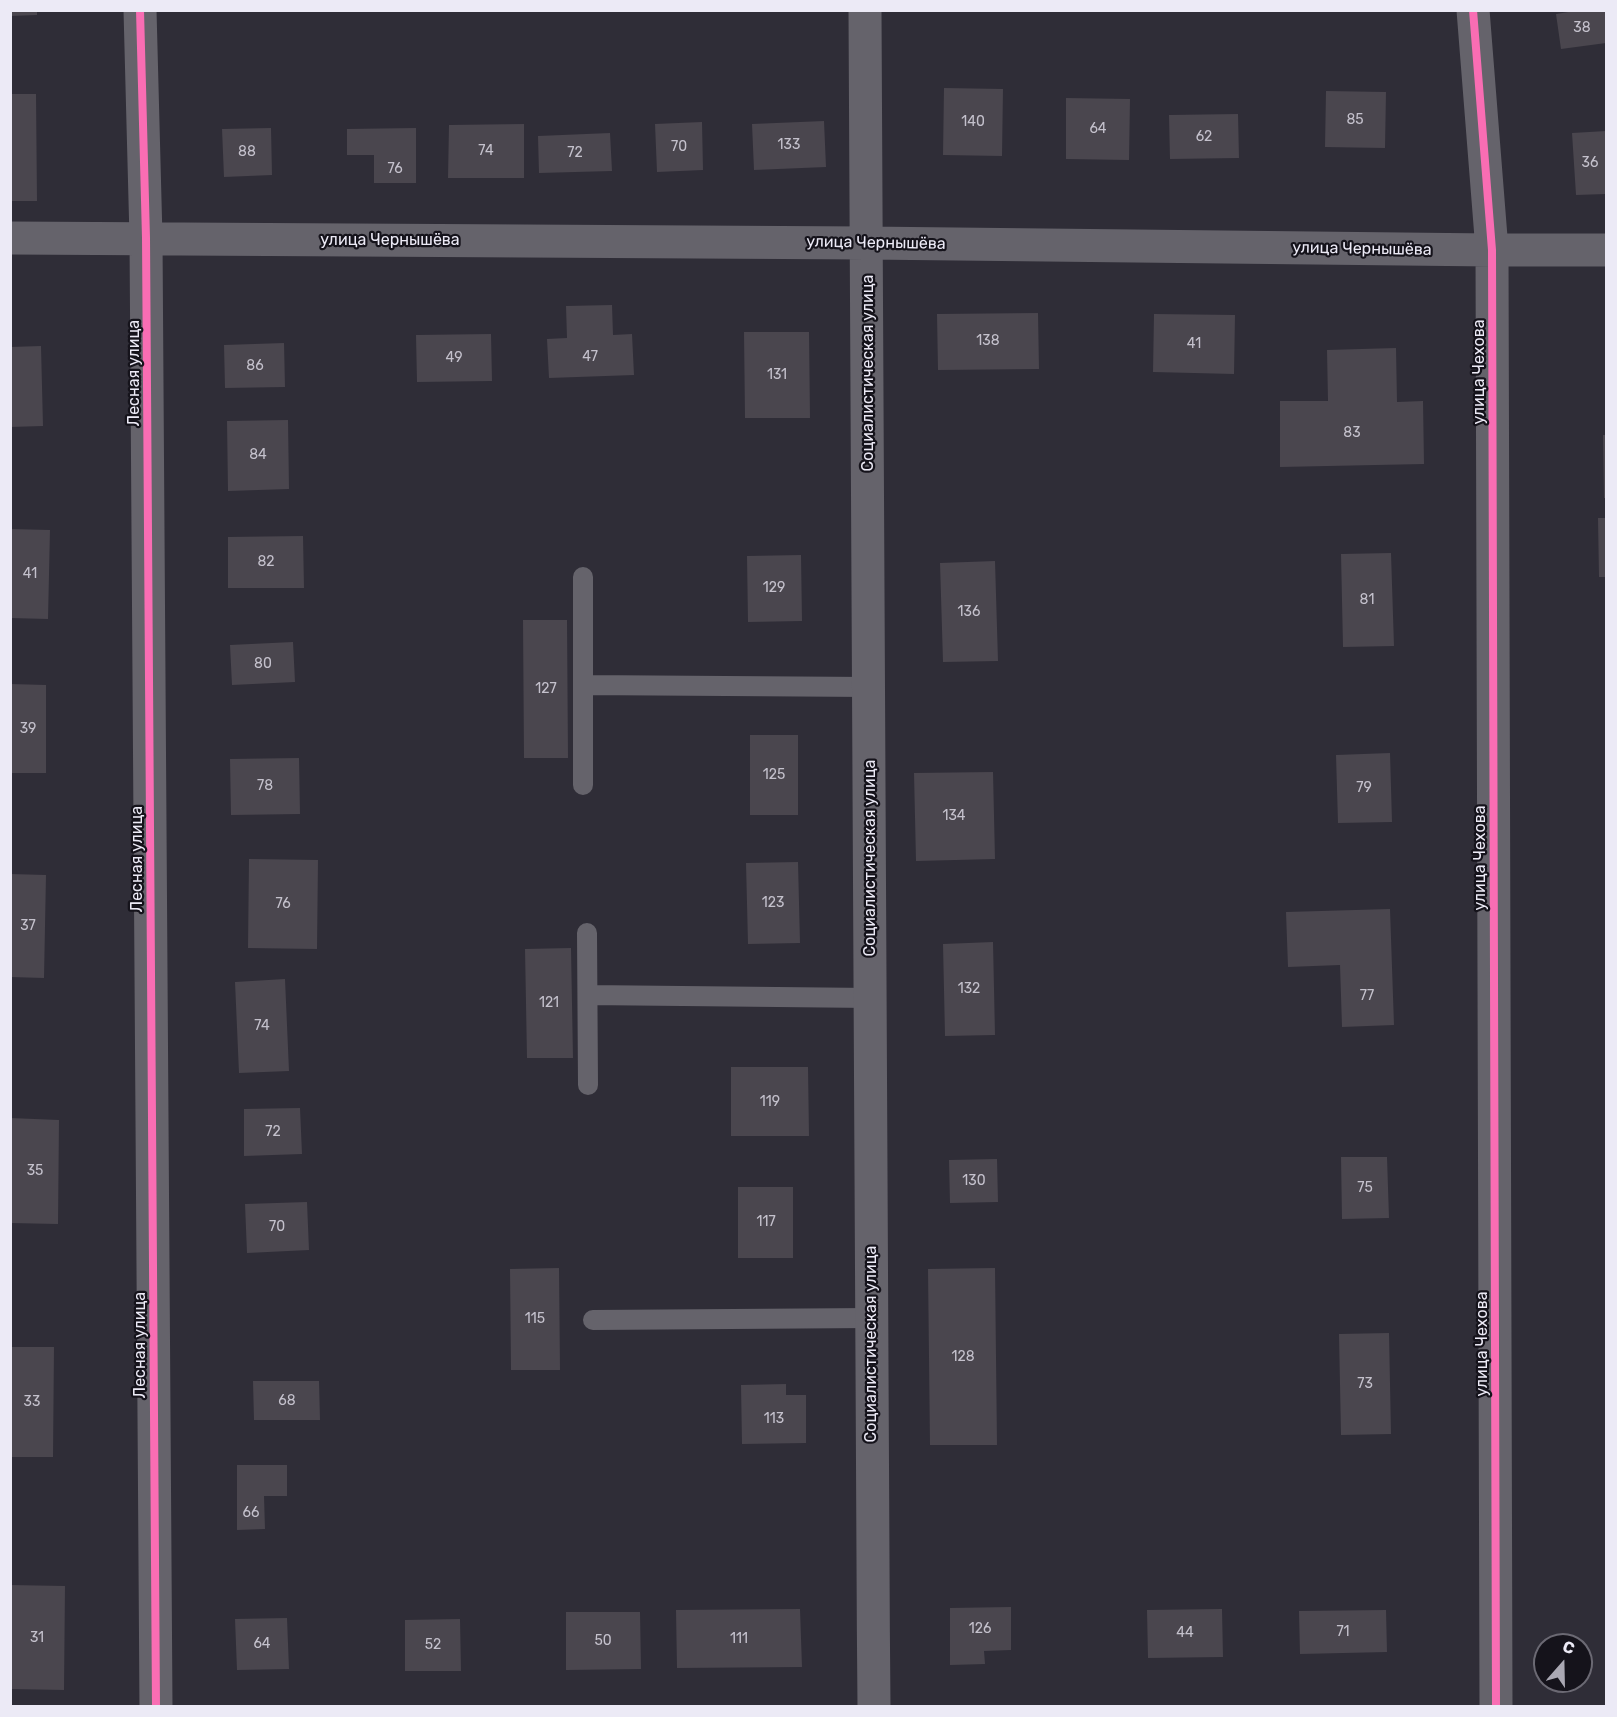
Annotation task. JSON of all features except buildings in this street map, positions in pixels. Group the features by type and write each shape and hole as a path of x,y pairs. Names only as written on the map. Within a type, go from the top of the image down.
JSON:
{"street":[{"name":"Лесная улица","path":"140,10 146,238 156,1707"},
{"name":"Социалистическая улица","path":"865,10 874,1707"},
{"name":"улица Чехова","path":"1473,10 1492,250 1496,1707"},
{"name":"улица Чернышёва","path":"10,238 1606,250"}],"lane":[{"path":"583,577 584,785"},
{"path":"583,685 869,687"},
{"path":"587,933 588,1085"},
{"path":"588,995 871,998"},
{"path":"593,1320 871,1318"}],"cycle path":[{"path":"140,10 146,238 156,1706"},
{"path":"1473,10 1492,250 1496,1706"}]}
